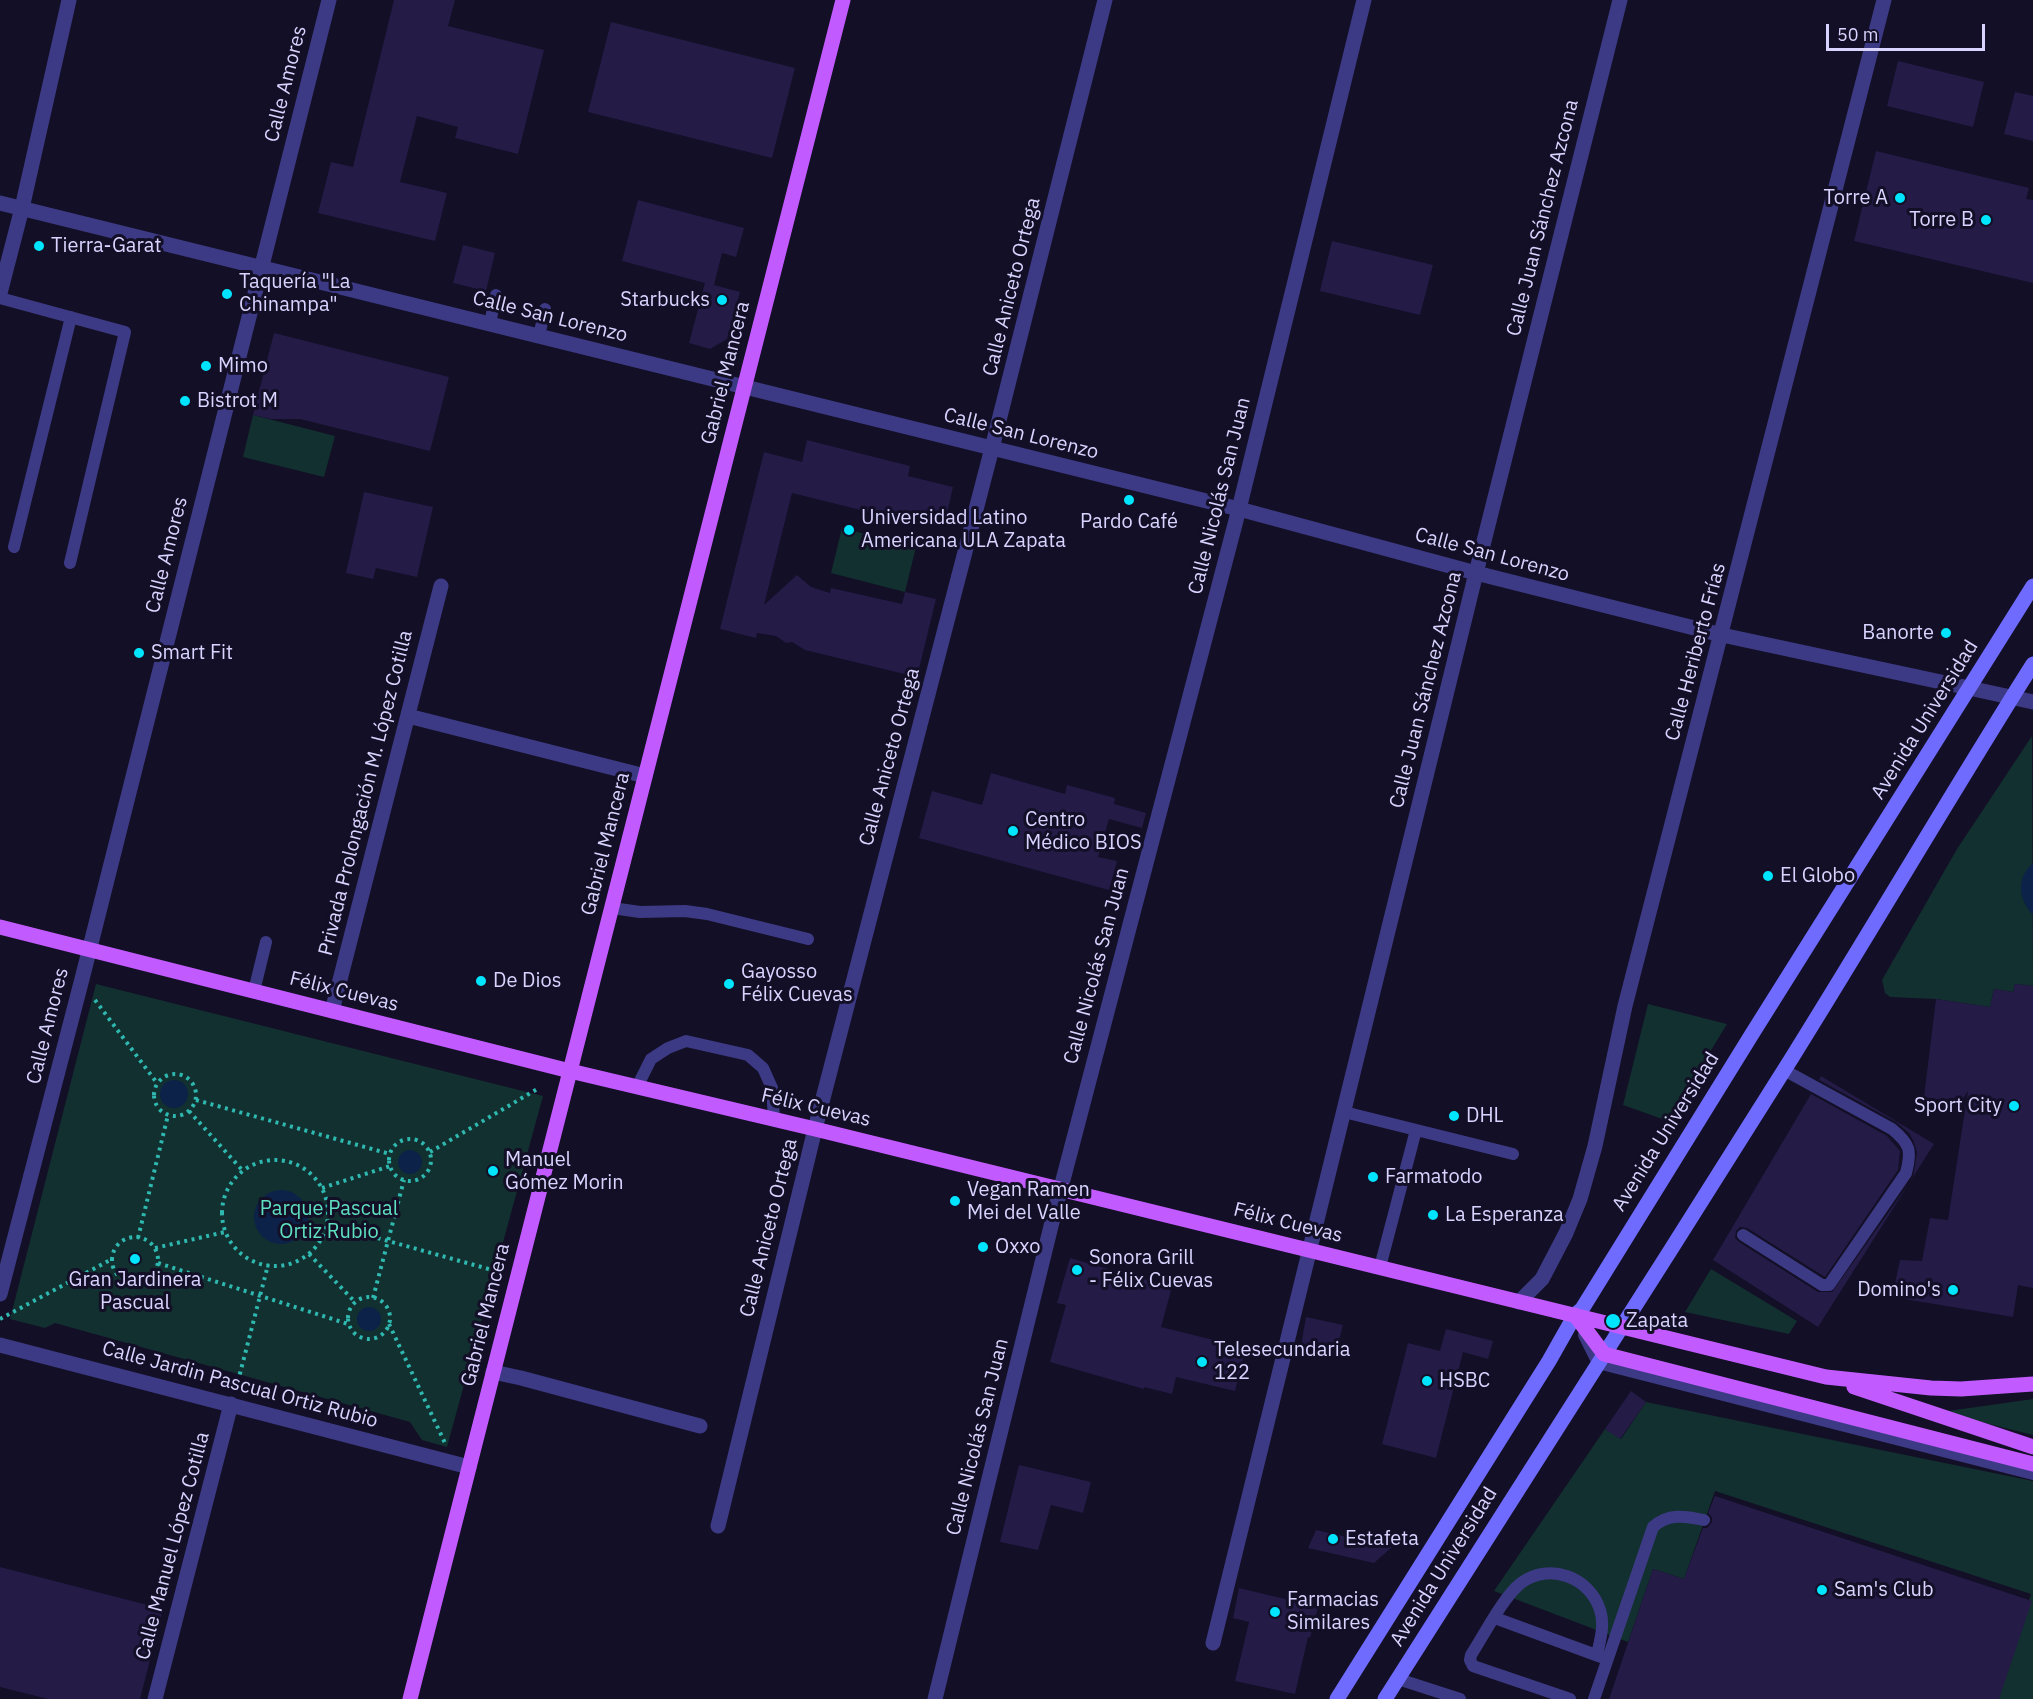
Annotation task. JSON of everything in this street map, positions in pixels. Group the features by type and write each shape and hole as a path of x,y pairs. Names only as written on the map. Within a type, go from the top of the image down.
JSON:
{"main road":[{"name":"Gabriel Mancera","path":"410,1699 843,0"},
{"name":"Avenida Universidad","path":"1336,1699 2033,586"},
{"name":"Avenida Universidad","path":"1387,1699 1784,1070 2033,664"},
{"name":"Félix Cuevas","path":"0,927 570,1071 1826,1377"},
{"path":"1575,1315 1601,1359 2033,1464"},
{"path":"1826,1377 1931,1388 1981,1388 2033,1384"},
{"path":"1826,1377 2033,1447"}],"street":[{"path":"0,293 22,208 69,0"},
{"name":"Calle Amores","path":"0,1294 82,979 329,0"},
{"name":"Calle Aniceto Ortega","path":"718,1526 815,1129 993,448 1106,0"},
{"name":"Calle Nicolás San Juan","path":"935,1699 1060,1189 1239,509 1364,0"},
{"name":"Calle Juan Sánchez Azcona","path":"1213,1643 1476,573 1620,0"},
{"name":"Calle Heriberto Frías","path":"1519,1302 1542,1279 1566,1233 1580,1199 1595,1146 1625,1006 1884,0"},
{"name":"Calle San Lorenzo","path":"0,203 1239,509 1476,573 1722,635 2033,702"},
{"name":"Privada Prolongación M. López Cotilla","path":"332,1011 441,586"},
{"path":"408,716 645,776"},
{"name":"Calle Jardin Pascual Ortiz Rubio","path":"0,1345 469,1467"},
{"path":"494,1372 700,1426"},
{"name":"Calle Manuel López Cotilla","path":"155,1699 231,1404"}],"lane":[{"path":"490,323 496,295"},
{"path":"0,298 125,332 70,563"},
{"path":"539,336 545,309"},
{"path":"14,547 71,317"},
{"path":"612,908 640,912 685,911 707,914 808,939"},
{"path":"254,991 266,942"},
{"path":"637,1087 651,1059 668,1048 686,1041 748,1055 763,1068 772,1088 774,1119"},
{"path":"1743,1235 1822,1285 1829,1285 1906,1173 1911,1155 1905,1140 1892,1129 1784,1070"},
{"path":"1344,1112 1513,1154"},
{"path":"1380,1267 1416,1130"},
{"path":"1601,1359 2033,1474"},
{"path":"1594,1699 1603,1658 1653,1527 1659,1521 1669,1517 1683,1516 1704,1520"},
{"path":"1570,1699 1473,1666 1470,1663 1471,1655 1513,1591 1530,1578 1554,1573 1570,1576 1585,1586 1591,1592 1600,1610 1603,1626 1603,1658"},
{"path":"1495,1618 1603,1658"},
{"path":"1398,1679 1460,1699"}],"path":[{"path":"82,979 157,1083"},
{"path":"167,1075 186,1077 195,1088 196,1100 189,1111 182,1115 168,1115 162,1112 155,1102 154,1089 157,1083 167,1075"},
{"path":"430,1152 539,1088"},
{"path":"196,1100 390,1154"},
{"path":"189,1111 243,1171"},
{"path":"138,1238 168,1115"},
{"path":"409,1139 421,1142 430,1152 428,1172 417,1180 404,1180 397,1177 390,1166 390,1154 397,1144 409,1139"},
{"path":"277,1160 295,1164 311,1173 322,1188 328,1212 327,1224 320,1240 309,1254 294,1262 278,1266 268,1265 246,1257 234,1246 225,1232 222,1205 226,1192 233,1180 259,1162 277,1160"},
{"path":"322,1188 390,1166"},
{"path":"373,1298 404,1180"},
{"path":"327,1224 518,1277"},
{"path":"155,1248 225,1232"},
{"path":"144,1239 155,1248 158,1263 152,1277 137,1284 122,1280 113,1267 112,1259 117,1246 123,1241 144,1239"},
{"path":"309,1254 355,1302"},
{"path":"0,1319 112,1259"},
{"path":"158,1263 348,1324 356,1335 369,1339 382,1335 389,1324 390,1317 385,1305 373,1298 366,1298 355,1302 348,1312 348,1324"},
{"path":"231,1404 268,1265"},
{"path":"389,1324 447,1447 473,1451"}],"green space":[{"path":"253,415 335,436 324,477 243,457"},
{"path":"842,528 916,547 905,592 831,573"},
{"path":"2032,736 2033,986 2015,984 2013,992 1994,989 1990,1007 1936,999 1890,997 1885,993 1882,980 1957,849"},
{"name":"Parque Pascual Ortiz Rubio","path":"96,984 543,1096 447,1447 422,1440 410,1422 55,1323 45,1328 10,1319"},
{"path":"1648,1004 1727,1024 1668,1121 1623,1105"},
{"path":"1711,1269 1797,1321 1789,1334 1685,1312"},
{"path":"2033,1399 2033,1435 1941,1412"},
{"path":"1646,1402 2033,1481 2033,1699 1998,1699 2031,1594 1715,1491 1684,1579 1653,1569 1628,1642 1494,1591 1605,1429 1621,1439"}],"water":[{"path":"2033,863 2033,915 2024,902 2021,889 2024,875"},
{"path":"174,1080 184,1084 188,1094 184,1104 174,1108 164,1104 160,1094 164,1084"},
{"path":"410,1150 419,1153 422,1162 419,1171 410,1174 401,1171 398,1162 401,1153"},
{"path":"276,1190 286,1190 300,1198 306,1207 308,1217 306,1227 300,1236 286,1244 276,1244 259,1232 254,1222 254,1212 266,1195"},
{"path":"369,1307 378,1310 381,1319 378,1328 369,1331 360,1328 357,1319 360,1310"}],"building":[{"path":"394,0 455,0 448,26 544,50 518,154 455,138 458,127 417,116 400,182 447,193 435,241 318,213 331,162 353,167"},
{"path":"611,22 795,68 772,158 588,112"},
{"path":"1898,61 1984,82 1973,127 1887,106"},
{"path":"2015,92 2033,96 2033,141 2004,134"},
{"path":"1876,151 2029,188 2026,199 2033,200 2033,283 1854,241"},
{"path":"638,200 744,228 736,257 722,253 714,285 740,292 727,339 710,349 689,343 705,283 622,261"},
{"path":"1332,241 1433,265 1420,315 1320,291"},
{"path":"463,245 495,253 486,291 453,283"},
{"path":"274,333 449,377 430,451 300,419 271,419 253,415"},
{"name":"Universidad Latino Americana ULA Zapata","path":"807,440 910,466 908,476 953,487 945,522 899,511 897,519 792,493 764,605 797,575 811,587 830,593 831,588 902,604 905,592 936,599 917,677 805,650 792,642 786,643 776,636 757,633 756,638 720,629 764,452 802,462"},
{"path":"364,492 433,507 417,577 376,568 373,579 346,573"},
{"name":"Centro Médico BIOS","path":"991,773 1065,794 1067,785 1115,798 1114,804 1146,813 1142,828 1109,819 1098,857 1117,861 1109,890 919,838 932,791 982,805"},
{"path":"2015,984 2033,986 2033,1288 2018,1285 2013,1317 1892,1297 1900,1260 1922,1261 1930,1218 1948,1220 1968,1091 1960,1103 1924,1097 1936,999 1990,1007 1994,989 2013,992"},
{"path":"1821,1076 1934,1144 1913,1177 1917,1152 1909,1133 1896,1122 1819,1080"},
{"path":"1811,1094 1887,1136 1900,1151 1898,1170 1825,1277 1747,1228 1740,1227 1736,1231 1735,1238 1739,1242 1818,1292 1832,1292 1908,1185 1818,1327 1713,1260"},
{"path":"1070,1258 1172,1287 1161,1327 1246,1348 1235,1391 1176,1377 1172,1394 1144,1387 1144,1389 1050,1362 1066,1305 1057,1303"},
{"path":"1306,1317 1343,1325 1335,1355 1301,1346"},
{"name":"HSBC","path":"1446,1329 1493,1341 1488,1359 1463,1352 1436,1458 1382,1444 1408,1343 1440,1351"},
{"path":"1631,1391 1646,1402 1620,1439 1605,1429"},
{"path":"1019,1465 1091,1482 1083,1513 1051,1505 1038,1550 1000,1542"},
{"name":"Sam's Club","path":"1715,1496 2032,1601 1999,1699 1609,1699 1653,1569 1684,1579 1703,1528 1707,1528 1712,1522 1712,1517 1708,1513"},
{"name":"Estafeta","path":"1316,1530 1392,1547 1374,1563 1308,1548"},
{"path":"0,1567 163,1609 140,1699 48,1699 0,1687"},
{"path":"1239,1588 1318,1607 1310,1638 1308,1637 1295,1694 1235,1681 1249,1622 1233,1618"}],"place":[{"name":"Torre A","path":"1900,198"},
{"name":"Torre B","path":"1986,220"},
{"name":"Tierra-Garat","path":"39,246"},
{"name":"Taquería \"La Chinampa\"","path":"227,294"},
{"name":"Starbucks","path":"722,300"},
{"name":"Mimo","path":"206,366"},
{"name":"Bistrot M","path":"185,401"},
{"name":"Pardo Café","path":"1129,500"},
{"name":"Universidad Latino Americana ULA Zapata","path":"849,530"},
{"name":"Banorte","path":"1946,633"},
{"name":"Smart Fit","path":"139,653"},
{"name":"Centro Médico BIOS","path":"1013,831"},
{"name":"El Globo","path":"1768,876"},
{"name":"De Dios","path":"481,981"},
{"name":"Gayosso Félix Cuevas","path":"729,984"},
{"name":"Sport City","path":"2014,1106"},
{"name":"DHL","path":"1454,1116"},
{"name":"Manuel Gómez Morin","path":"493,1171"},
{"name":"Farmatodo","path":"1373,1177"},
{"name":"Vegan Ramen Mei del Valle","path":"955,1201"},
{"name":"La Esperanza","path":"1433,1215"},
{"name":"Oxxo","path":"983,1247"},
{"name":"Gran Jardinera Pascual","path":"135,1259"},
{"name":"Sonora Grill - Félix Cuevas","path":"1077,1270"},
{"name":"Domino's","path":"1953,1290"},
{"name":"Zapata","path":"1613,1321"},
{"name":"Telesecundaria 122","path":"1202,1362"},
{"name":"HSBC","path":"1427,1381"},
{"name":"Estafeta","path":"1333,1539"},
{"name":"Sam's Club","path":"1822,1590"},
{"name":"Farmacias Similares","path":"1275,1612"}]}
